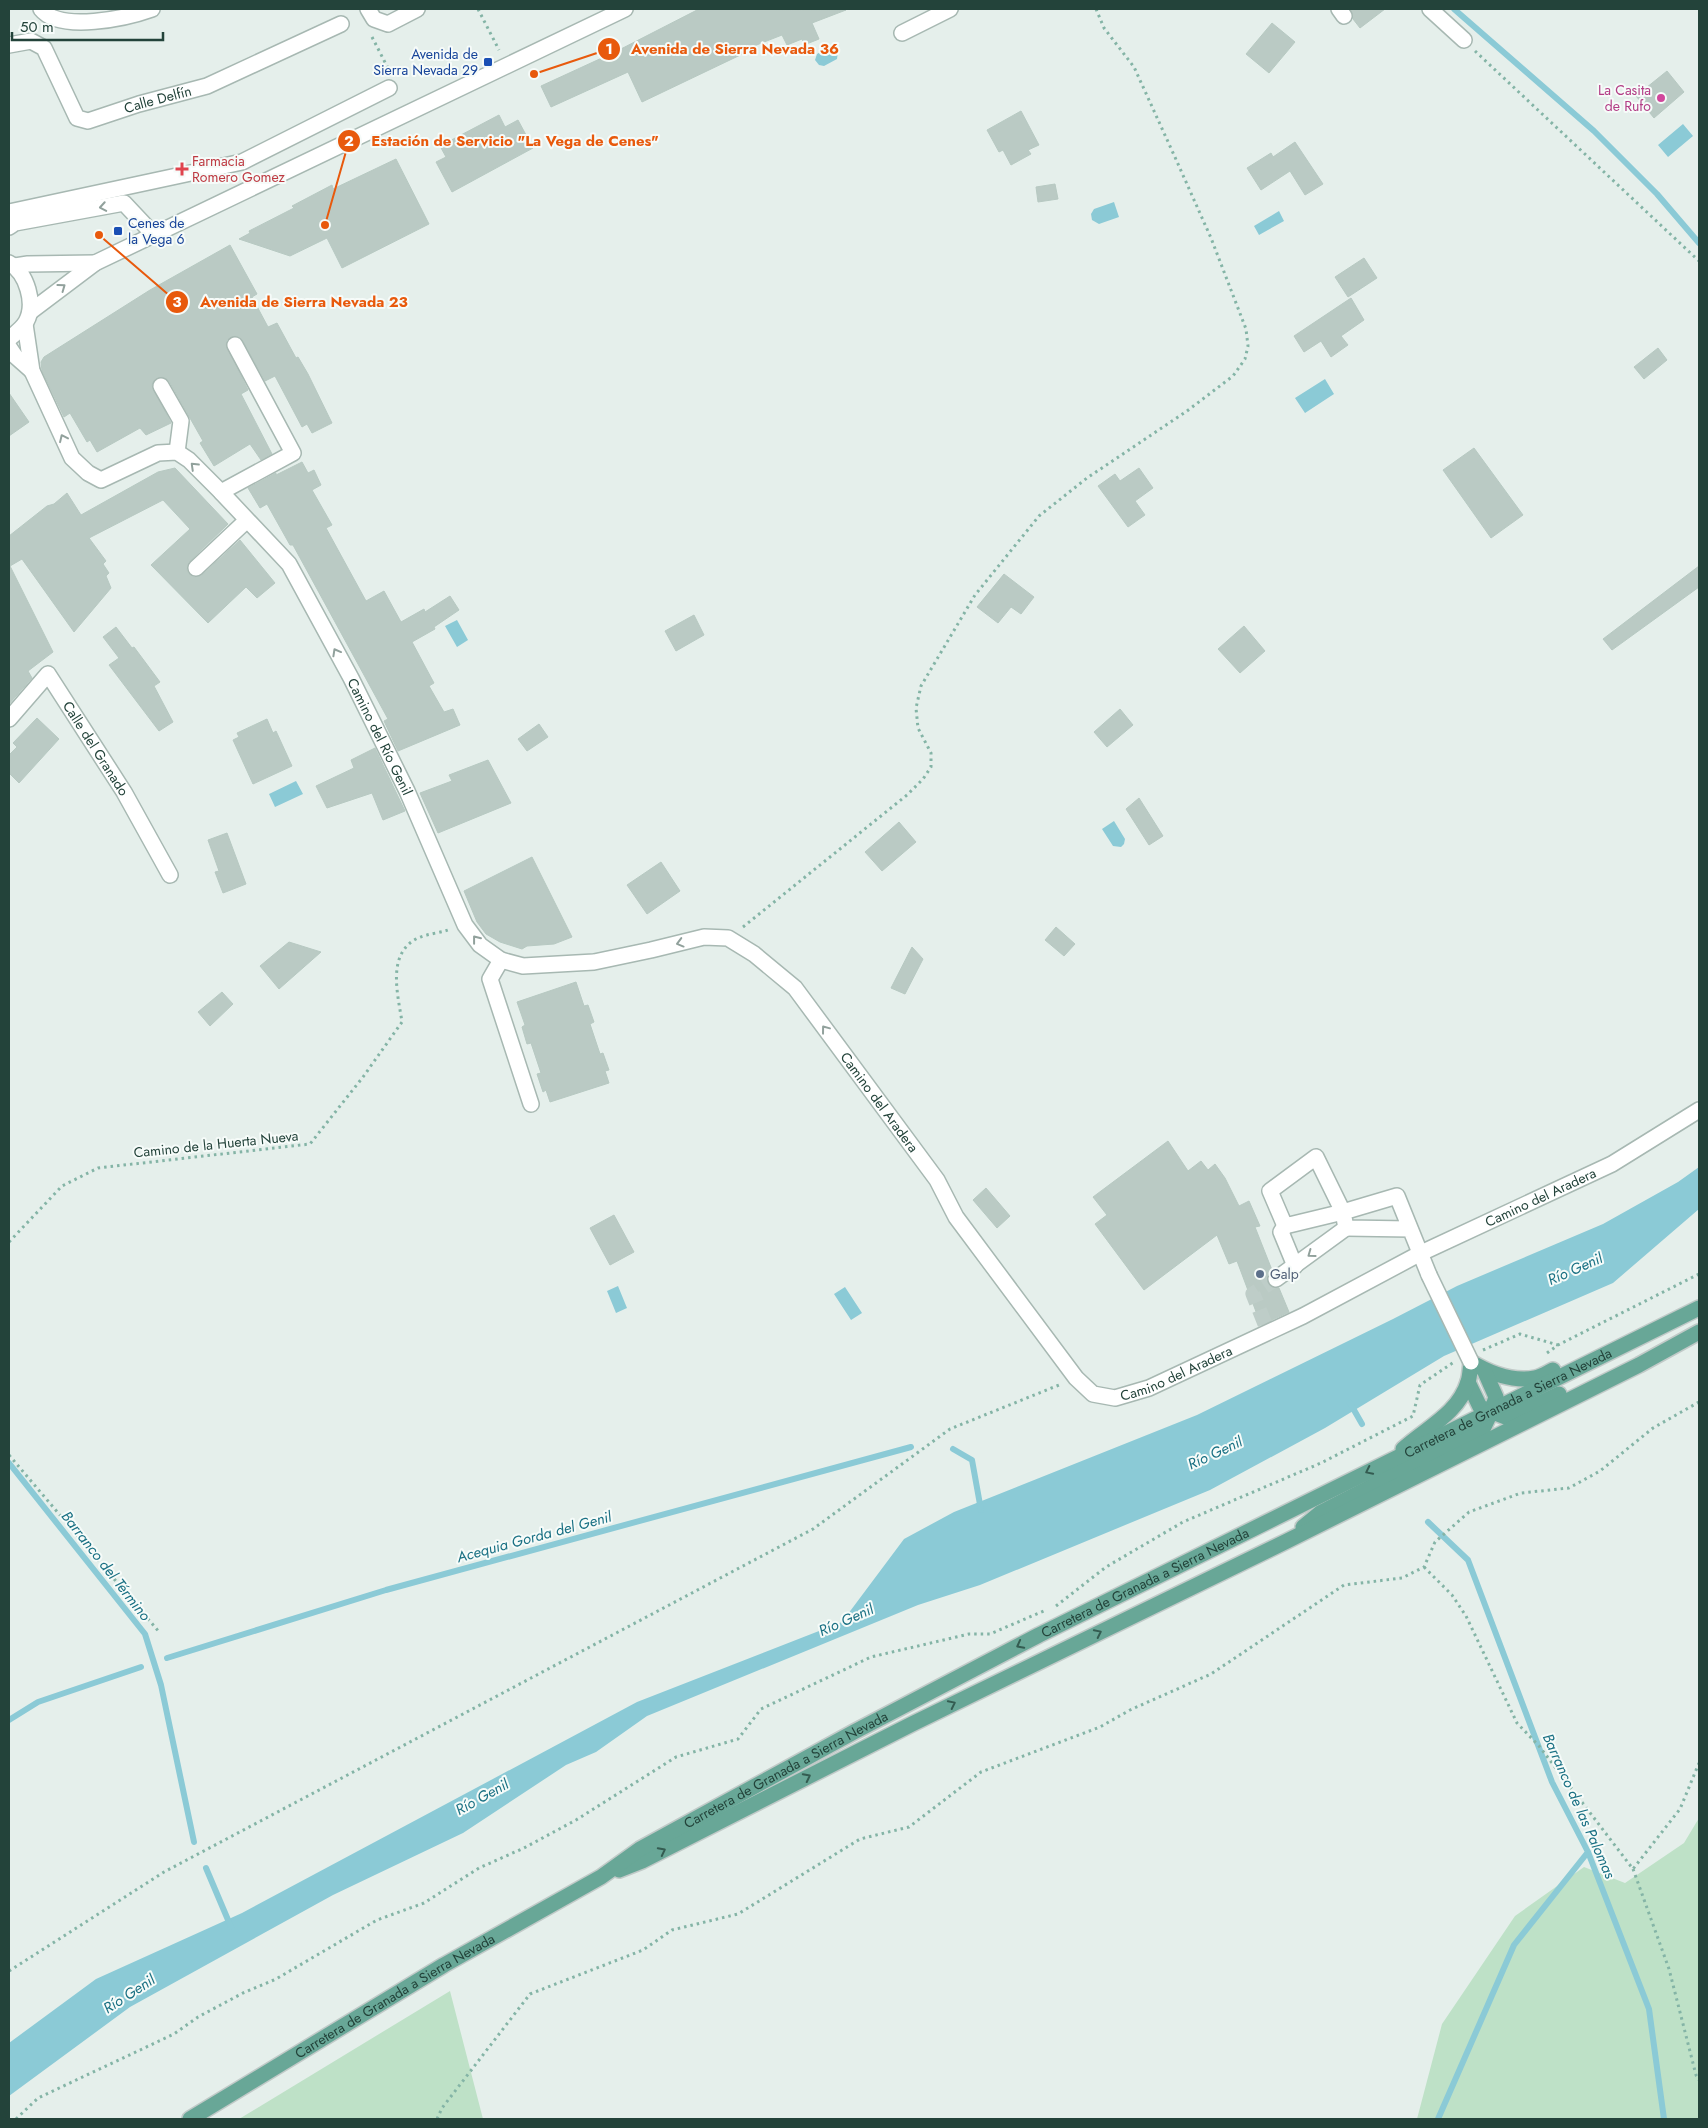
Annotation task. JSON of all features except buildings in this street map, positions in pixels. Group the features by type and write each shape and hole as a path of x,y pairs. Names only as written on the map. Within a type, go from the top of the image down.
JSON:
{"main road":[{"name":"Carretera de Granada a Sierra Nevada","path":"190,2119 444,1965 601,1877 640,1849 862,1728 1039,1635 1699,1308"},
{"path":"1472,1362 1519,1379 1536,1378 1629,1332 1672,1322"},
{"name":"Carretera de Granada a Sierra Nevada","path":"601,1877 642,1862 912,1724 1639,1366 1699,1332"},
{"path":"1388,1462 1420,1434 1438,1424 1455,1406 1468,1382 1472,1362"},
{"path":"1286,1541 1320,1513 1483,1429 1496,1397 1472,1362"},
{"path":"1468,1382 1480,1407 1508,1418 1592,1378 1639,1366"}],"street":[{"path":"41,9 46,15 81,23 132,16 152,9"},
{"path":"368,9 374,19 388,24 417,9"},
{"path":"9,339 27,318 95,263 155,236 626,9"},
{"path":"902,33 950,9"},
{"path":"1430,9 1464,40"},
{"name":"Calle Delfín","path":"9,45 31,41 44,48 77,118 88,121 139,104 207,86 341,24"},
{"path":"9,212 242,162 389,88"},
{"path":"9,227 15,223 124,203 155,236"},
{"path":"12,265 95,263"},
{"path":"12,265 28,288 27,318 32,371 72,458 88,472 101,480 158,453 177,452 181,421 161,386"},
{"path":"221,492 293,454 235,345"},
{"path":"9,347 15,356 32,371"},
{"name":"Camino del Río Genil","path":"177,452 189,460 221,492 289,564 351,678 407,791 466,925 480,945 501,960 523,966 594,962 704,937 728,938"},
{"path":"196,568 246,520"},
{"name":"Calle del Granado","path":"9,718 48,674 124,792 170,875"},
{"name":"Camino del Aradera","path":"728,938 754,954 795,988 937,1180 956,1217 1076,1378 1093,1394 1115,1398 1150,1388 1267,1328 1303,1316 1419,1254 1612,1164 1699,1110"},
{"path":"501,960 490,979 531,1104"},
{"path":"1285,1226 1270,1191 1316,1157 1343,1212 1346,1228"},
{"path":"1295,1266 1281,1232 1285,1226 1397,1196 1419,1254 1472,1362"},
{"path":"1276,1279 1346,1228 1410,1229"}],"path":[{"path":"478,9 508,67"},
{"path":"728,938 907,795 923,779 931,767 930,753 918,728 916,708 921,686 975,595 1039,516 1086,478 1186,411 1233,376 1245,359 1248,346 1246,329 1210,238 1134,68 1104,28 1096,9"},
{"path":"372,38 390,73"},
{"path":"1464,40 1699,260"},
{"name":"Camino de la Huerta Nueva","path":"9,1242 62,1186 98,1168 310,1144 402,1022 395,978 402,952 417,938 466,925"},
{"path":"16,2119 38,2098 174,2034 198,2017 243,1993 276,1979 377,1920 424,1903 478,1868 524,1848 576,1820 676,1757 738,1738 761,1709 871,1657 969,1634 990,1634 1054,1607 1106,1567 1183,1522 1321,1463 1413,1416 1420,1385 1449,1364 1472,1362 1520,1334 1558,1345 1699,1274"},
{"path":"9,1971 164,1872 813,1529 950,1429 1076,1378"},
{"path":"437,2119 442,2108 530,1994 644,1950 672,1930 738,1914 860,1838 909,1827 981,1772 1100,1727 1130,1710 1211,1674 1344,1585 1402,1578 1424,1567 1435,1542 1469,1512 1520,1493 1569,1488 1600,1472 1653,1428 1699,1402"},
{"path":"9,1455 160,1633"},
{"path":"1424,1567 1452,1595 1466,1616 1517,1723 1539,1746 1633,1869 1669,1969 1698,2077"},
{"path":"1633,1869 1680,1809 1699,1763"}],"green space":[{"path":"1699,1818 1699,2119 1417,2119 1442,2024 1515,1916 1584,1867 1625,1883 1684,1843"},
{"path":"450,1991 483,2119 239,2119"}],"water":[{"path":"829,47 836,48 838,51 837,59 824,66 819,65 815,60 817,54"},
{"path":"1683,124 1693,136 1668,157 1658,145"},
{"path":"1114,202 1119,217 1099,224 1092,220 1091,214 1094,209"},
{"path":"1279,211 1284,221 1259,235 1254,226"},
{"path":"1325,379 1334,394 1305,413 1295,398"},
{"path":"457,620 468,640 457,647 445,626"},
{"path":"296,781 303,794 275,807 269,794"},
{"path":"1114,821 1125,839 1121,847 1113,846 1102,829"},
{"name":"Río Genil","path":"1699,1167 1699,1209 1613,1283 1444,1356 1325,1428 1210,1490 980,1585 918,1605 647,1716 596,1752 566,1765 463,1833 333,1895 130,2007 9,2096 9,2043 96,1979 242,1913 637,1702 842,1622 904,1539 954,1512 1197,1415 1457,1286 1603,1224 1678,1182"},
{"path":"618,1286 627,1308 616,1313 607,1291"},
{"path":"845,1287 862,1313 851,1320 834,1294"}],"waterway":[{"path":"1454,9 1594,131 1657,194 1699,243"},
{"name":"Barranco de las Palomas","path":"1350,1403 1362,1424"},
{"name":"Acequia Gorda del Genil","path":"167,1658 386,1590 911,1447"},
{"name":"Acequia Gorda del Genil","path":"953,1449 972,1460 981,1510"},
{"name":"Barranco del Término","path":"9,1463 145,1634 161,1685 194,1842"},
{"name":"Barranco de las Palomas","path":"1428,1522 1468,1560 1552,1782 1588,1852 1649,2009 1664,2119"},
{"name":"Acequia Gorda del Genil","path":"9,1720 38,1702 141,1667"},
{"path":"1438,2119 1514,1945 1588,1852"},
{"name":"Barranco del Término","path":"206,1868 231,1927"}],"tunnel":[{"path":"1265,1324 1253,1294 1276,1279"}],"place":[{"name":"Avenida de Sierra Nevada 29","path":"488,62"},
{"name":"Avenida de Sierra Nevada 36","path":"534,74"},
{"name":"La Casita de Rufo","path":"1661,98"},
{"name":"Farmacia Romero Gomez","path":"182,169"},
{"name":"Estación de Servicio \"La Vega de Cenes\"","path":"325,225"},
{"name":"Cenes de la Vega 6","path":"118,231"},
{"name":"Avenida de Sierra Nevada 23","path":"99,235"},
{"name":"Galp","path":"1260,1274"}]}
